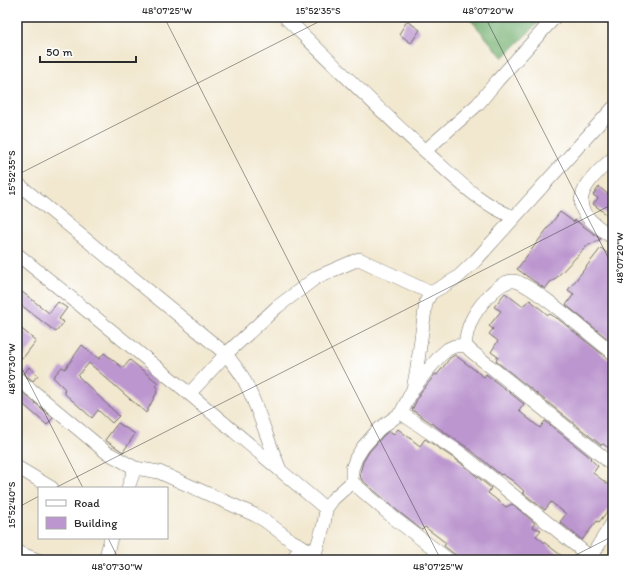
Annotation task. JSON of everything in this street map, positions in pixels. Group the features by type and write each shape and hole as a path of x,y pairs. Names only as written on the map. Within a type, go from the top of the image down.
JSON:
{"street":[{"path":"285,17 424,151 478,198 499,211 514,217"},
{"path":"424,151 478,104 555,17"},
{"path":"413,389 426,302 431,293 457,278 476,260 613,108"},
{"path":"613,158 602,168 586,188 581,199 582,207 586,215 613,238"},
{"path":"17,183 226,354 241,375 252,396 280,470"},
{"path":"17,254 189,394 326,509"},
{"path":"189,394 226,354 277,307 318,277 359,259 431,293"},
{"path":"465,345 466,331 469,322 481,304 498,286 515,281 532,289 613,353"},
{"path":"17,378 106,452 134,468 159,472 184,482 264,520 314,556 324,524 326,509 333,499 352,482 352,469 356,458 363,447 379,429 401,413 413,389 427,371 448,349 456,346 465,345 613,465"},
{"path":"401,413 463,455 593,559 596,549 613,522"},
{"path":"17,467 50,487"},
{"path":"128,487 134,468"},
{"path":"352,482 395,519 449,560"},
{"path":"105,560 111,539"},
{"path":"292,560 302,546"},
{"path":"17,552 38,560"}],"green space":[{"path":"470,17 532,17 538,23 503,58 470,19"}],"building":[{"path":"407,21 420,30 411,43 399,34"},
{"path":"599,187 613,198 613,219 593,204 598,198 593,195"},
{"path":"560,212 574,222 575,220 601,239 587,246 553,281 551,281 545,289 517,269"},
{"path":"613,219 613,228 606,223"},
{"path":"601,248 613,258 613,343 566,305 574,294 568,290"},
{"path":"17,288 49,313 58,302 67,308 59,319 64,322 56,332 17,302"},
{"path":"505,293 522,306 530,300 548,315 550,314 557,318 608,359 613,361 613,451 603,444 601,445 496,361 498,357 491,352 498,341 489,334 493,329 489,326 501,311 494,307"},
{"path":"17,325 36,341 23,358 17,354"},
{"path":"82,345 99,359 104,353 123,368 130,360 158,383 156,386 158,388 157,392 146,413 89,363 78,376 119,416 112,423 98,410 92,418 64,393 65,392 63,391 65,389 53,377 62,367 65,369"},
{"path":"455,355 484,377 486,374 524,404 519,411 540,428 545,421 591,458 590,459 598,466 593,473 613,488 613,504 582,540 560,522 566,514 551,502 545,510 523,493 525,492 513,481 502,474 501,475 468,448 412,410 420,393 435,374 437,375 450,358"},
{"path":"29,367 38,375 33,381 24,374"},
{"path":"17,388 53,418 47,425 17,399"},
{"path":"118,423 135,434 123,452 105,440"},
{"path":"398,429 420,446 425,439 458,461 491,488 488,493 506,507 512,504 535,523 532,527 541,530 536,536 567,560 462,560 444,546 446,543 425,527 422,530 361,479 360,473 363,462 369,452 389,431 394,434"}]}
